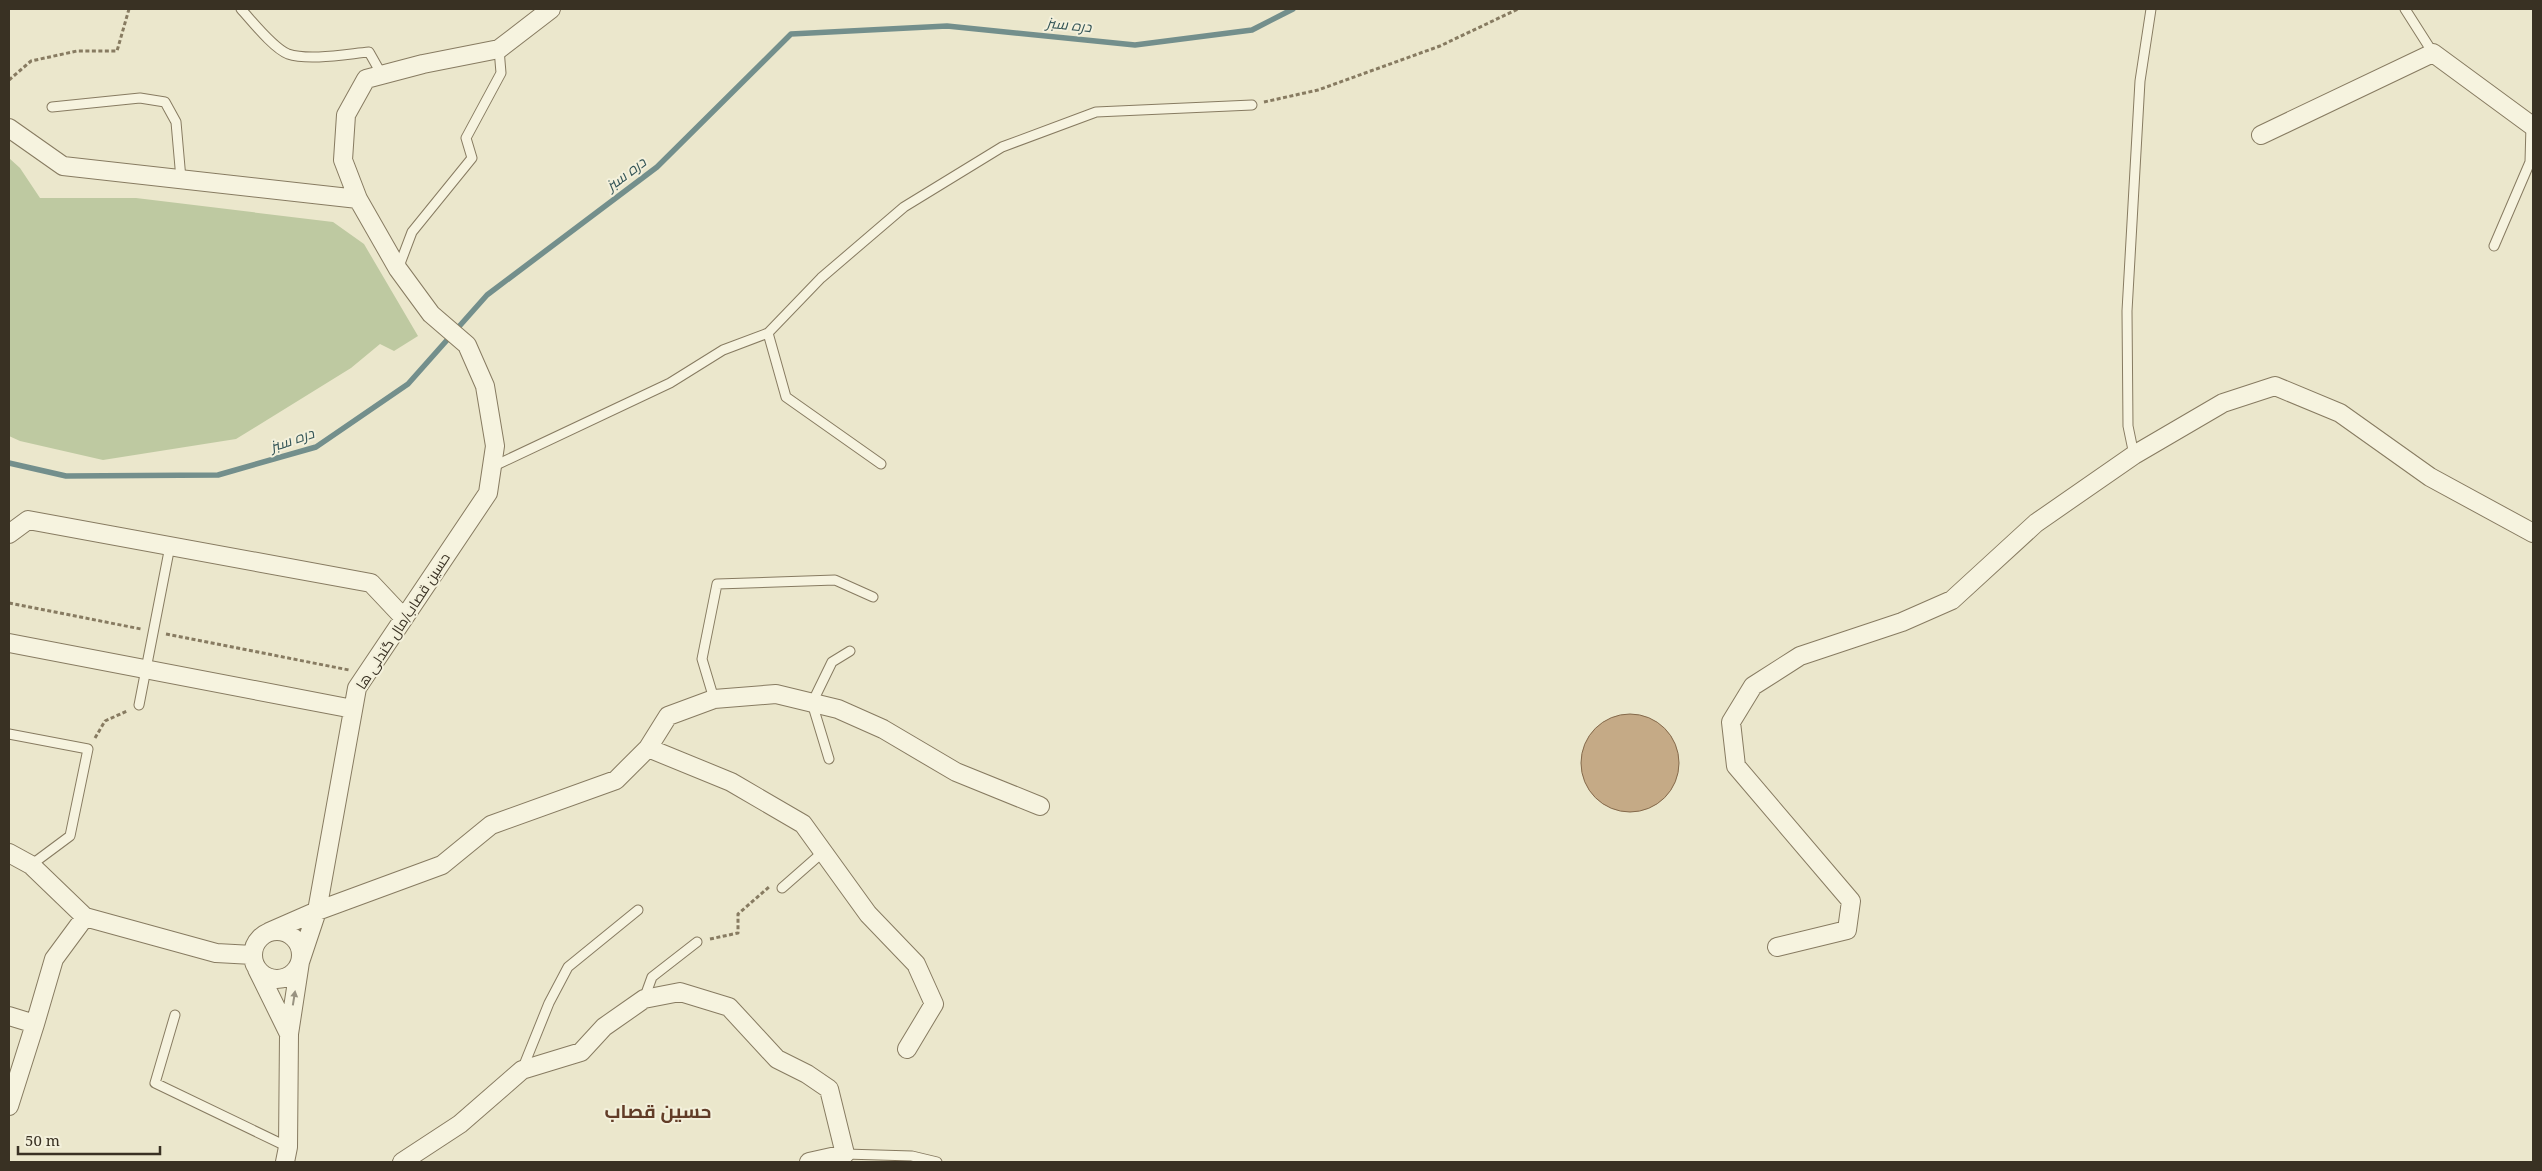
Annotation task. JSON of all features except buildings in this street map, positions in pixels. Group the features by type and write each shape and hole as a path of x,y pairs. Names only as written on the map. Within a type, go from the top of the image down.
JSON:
{"street":[{"path":"398,269 358,199 343,160 346,115 366,79 499,49 551,9"},
{"path":"2261,135 2433,53 2532,124"},
{"path":"9,128 62,166 358,199"},
{"name":"حسین قصاب/مال گندلی ها","path":"286,1154 289,1034 300,962 317,910 357,688 488,493 495,446 485,386 467,345 431,314 398,269"},
{"path":"1777,947 1847,930 1851,901 1736,766 1731,722 1753,686 1800,656 1902,622 1952,600 2036,523 2134,455 2223,403 2275,386 2340,412 2430,477 2533,533"},
{"path":"9,534 28,520 371,583 404,618"},
{"path":"9,643 353,708"},
{"path":"289,1034 255,962 257,941 270,932 317,910 442,865 491,825 616,780 648,748 668,716 714,699 776,694 812,702 847,713 883,729 956,772 1040,806"},
{"path":"648,748 731,782 803,824 868,914 916,964 934,1004 907,1049"},
{"path":"9,854 31,865 85,917 255,962 269,978 284,978 296,969 300,962 300,948 291,936 277,931 270,932"},
{"path":"9,1106 54,959 85,917"},
{"path":"402,1162 460,1124 522,1070 581,1052 604,1027 644,999 680,992 728,1007 777,1059 808,1074 829,1089 845,1154 809,1162"},
{"path":"9,1016 35,1024"}],"lane":[{"path":"241,9 267,37 288,54 326,57 369,52 382,75"},
{"path":"2134,455 2128,426 2127,312 2140,81 2151,9"},
{"path":"2405,9 2433,53"},
{"path":"398,269 412,232 472,158 466,138 502,73 499,49"},
{"path":"52,107 140,98 165,102 176,122 181,179"},
{"path":"492,468 670,383 722,350 768,333 821,278 904,206 1002,147 1096,112 1252,105"},
{"path":"2494,246 2530,162 2532,124"},
{"path":"768,333 786,397 882,464"},
{"path":"139,706 170,546"},
{"path":"714,699 702,658 717,584 835,580 873,597"},
{"path":"829,759 812,702 832,662 850,651"},
{"path":"9,734 88,749 70,836 31,865"},
{"path":"782,888 823,852"},
{"path":"522,1070 549,1003 568,967 638,910"},
{"path":"644,999 652,977 697,942"},
{"path":"175,1015 156,1083 286,1154"},
{"path":"845,1154 912,1156 937,1162"}],"path":[{"path":"9,80 30,61 77,51 117,52 129,9"},
{"path":"1252,105 1318,90 1440,46 1518,9"},
{"path":"9,603 367,673"},
{"path":"88,749 105,721 139,706"},
{"path":"697,942 738,933 738,914 773,882 782,888"}],"green space":[{"path":"9,158 20,168 40,198 136,198 333,222 364,244 418,336 394,351 380,344 351,368 236,439 103,460 20,441 9,436"}],"waterway":[{"name":"دره سبز","path":"9,463 66,476 218,475 316,447 408,384 487,295 657,167 791,34 947,26 1135,45 1252,30 1293,9"}],"district":[{"name":"حسین قصاب","path":"658,1111"}]}
